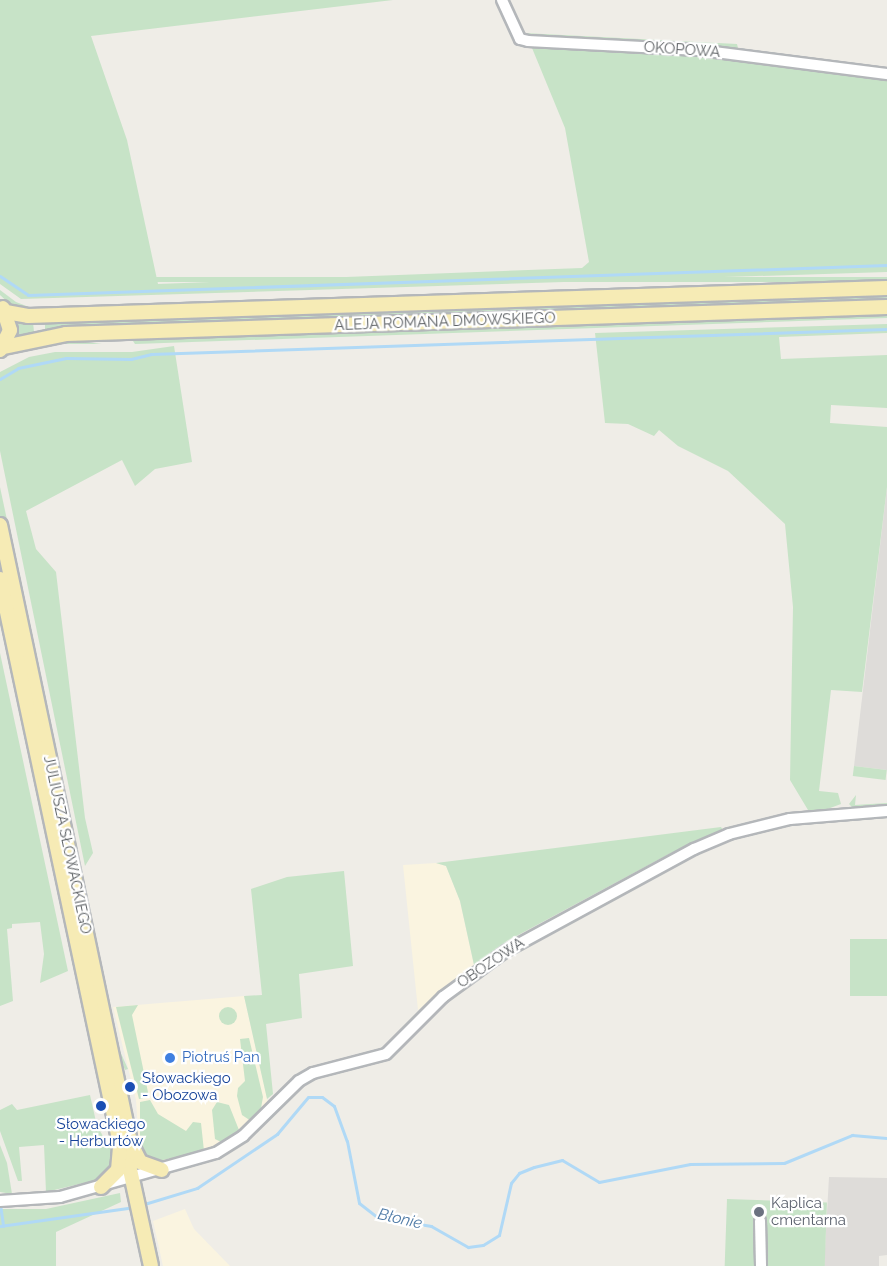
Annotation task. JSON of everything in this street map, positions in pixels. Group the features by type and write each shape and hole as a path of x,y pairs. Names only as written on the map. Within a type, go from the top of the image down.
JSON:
{"main road":[{"name":"ALEJA ROMANA DMOWSKIEGO","path":"3,308 28,316 887,288"},
{"name":"ALEJA ROMANA DMOWSKIEGO","path":"2,349 66,334 887,307"},
{"path":"2,349 10,330 3,308"},
{"name":"JULIUSZA SŁOWACKIEGO","path":"0,525 151,1266"},
{"name":"JULIUSZA SŁOWACKIEGO","path":"0,579 125,1143"},
{"path":"125,1143 140,1161 162,1170"},
{"path":"101,1187 118,1170 125,1143"}],"street":[{"name":"OKOPOWA","path":"502,0 520,39 528,41 699,50 887,74"},
{"name":"OBOZOWA","path":"0,1200 36,1201 101,1187 131,1172 162,1170 198,1161 231,1145 299,1081 313,1073 386,1054 443,997 506,951 694,849 729,834 790,819 887,811"},
{"path":"760,1221 761,1266"}],"shaded area":[{"path":"887,487 887,770 854,766"},
{"path":"436,863 446,866 460,901 474,965 418,1010 403,865"},
{"path":"244,996 270,1111 243,1136 162,1170 146,1159 139,1147 136,1100 113,1007"},
{"path":"829,1177 887,1178 887,1255 879,1256 879,1266 824,1266"},
{"path":"185,1209 194,1229 230,1266 163,1266 153,1221"}],"green space":[{"path":"0,0 393,0 91,36 127,140 158,284 582,268 589,262 565,128 532,48 540,44 687,53 887,77 887,272 21,299 0,284"},
{"path":"507,0 524,33 737,44 738,48 887,68 887,72 524,38"},
{"path":"48,277 887,277 887,282 48,282"},
{"path":"0,290 16,302 34,309 12,306 0,295"},
{"path":"887,294 887,301 45,330 45,321"},
{"path":"887,313 887,318 135,344 133,341 152,337"},
{"path":"17,322 33,322 34,332 15,338"},
{"path":"887,324 887,333 779,337 781,359 887,355 887,408 831,405 830,423 887,427 887,487 862,692 831,690 819,791 838,793 841,804 822,811 808,810 790,780 793,607 785,524 728,471 678,446 659,430 654,436 628,424 605,423 595,333"},
{"path":"69,340 102,344 48,344"},
{"path":"174,346 192,462 155,469 135,486 122,460 26,511 36,549 56,572 85,818 93,853 85,866 0,451 0,372 29,357 55,352 132,352"},
{"path":"0,487 74,836 65,838 0,530"},
{"path":"0,607 75,966 74,968 0,618"},
{"path":"0,653 68,971 40,983 44,954 40,922 12,924 12,928 7,929 13,1001 0,1006"},
{"path":"854,766 887,770 886,780 853,776"},
{"path":"856,795 855,805 887,803 887,807 855,810 849,804"},
{"path":"721,827 723,830 669,854 507,941 474,965 460,901 446,866 436,863"},
{"path":"344,871 353,966 299,974 302,1018 266,1024 273,1094 267,1099 244,996 262,995 251,889 287,877"},
{"path":"850,939 887,939 887,996 850,996"},
{"path":"98,961 119,1049 128,1069 125,1070 117,1051"},
{"path":"138,1005 132,1015 149,1097 139,1099 116,1007"},
{"path":"228,1007 235,1009 237,1016 235,1023 228,1025 221,1023 219,1016 221,1009"},
{"path":"249,1038 263,1097 260,1114 251,1121 242,1115 237,1096 238,1088 245,1081 240,1039"},
{"path":"90,1095 97,1126 113,1153 110,1169 96,1180 46,1192 44,1145 19,1147 22,1181 18,1181 0,1131 0,1110 12,1104 17,1110"},
{"path":"150,1100 158,1114 186,1131 193,1122 201,1123 204,1151 158,1161 146,1156 140,1146 140,1102"},
{"path":"217,1102 229,1105 239,1130 223,1143 215,1139 212,1110"},
{"path":"0,1145 7,1163 12,1194 0,1192"},
{"path":"120,1193 121,1202 56,1232 56,1266 0,1266 0,1209 46,1209"},
{"path":"727,1199 827,1202 825,1266 725,1266"}],"waterway":[{"path":"0,276 28,295 887,265"},
{"path":"0,379 18,368 66,358 131,359 151,354 887,329"},
{"name":"Błonie","path":"141,1205 197,1188 277,1134 308,1097 322,1097 334,1106 347,1141 359,1203 377,1217 431,1226 468,1247 483,1245 499,1235 511,1183 519,1173 534,1167 562,1160 599,1182 690,1164 784,1163 852,1135 887,1138"},
{"path":"0,1204 3,1226"},
{"name":"Błonie","path":"0,1226 135,1207"}],"place":[{"name":"Piotruś Pan","path":"170,1058"},
{"name":"Słowackiego - Obozowa","path":"130,1087"},
{"name":"Słowackiego - Herburtów","path":"101,1106"},
{"name":"Kaplica cmentarna","path":"759,1212"}]}
